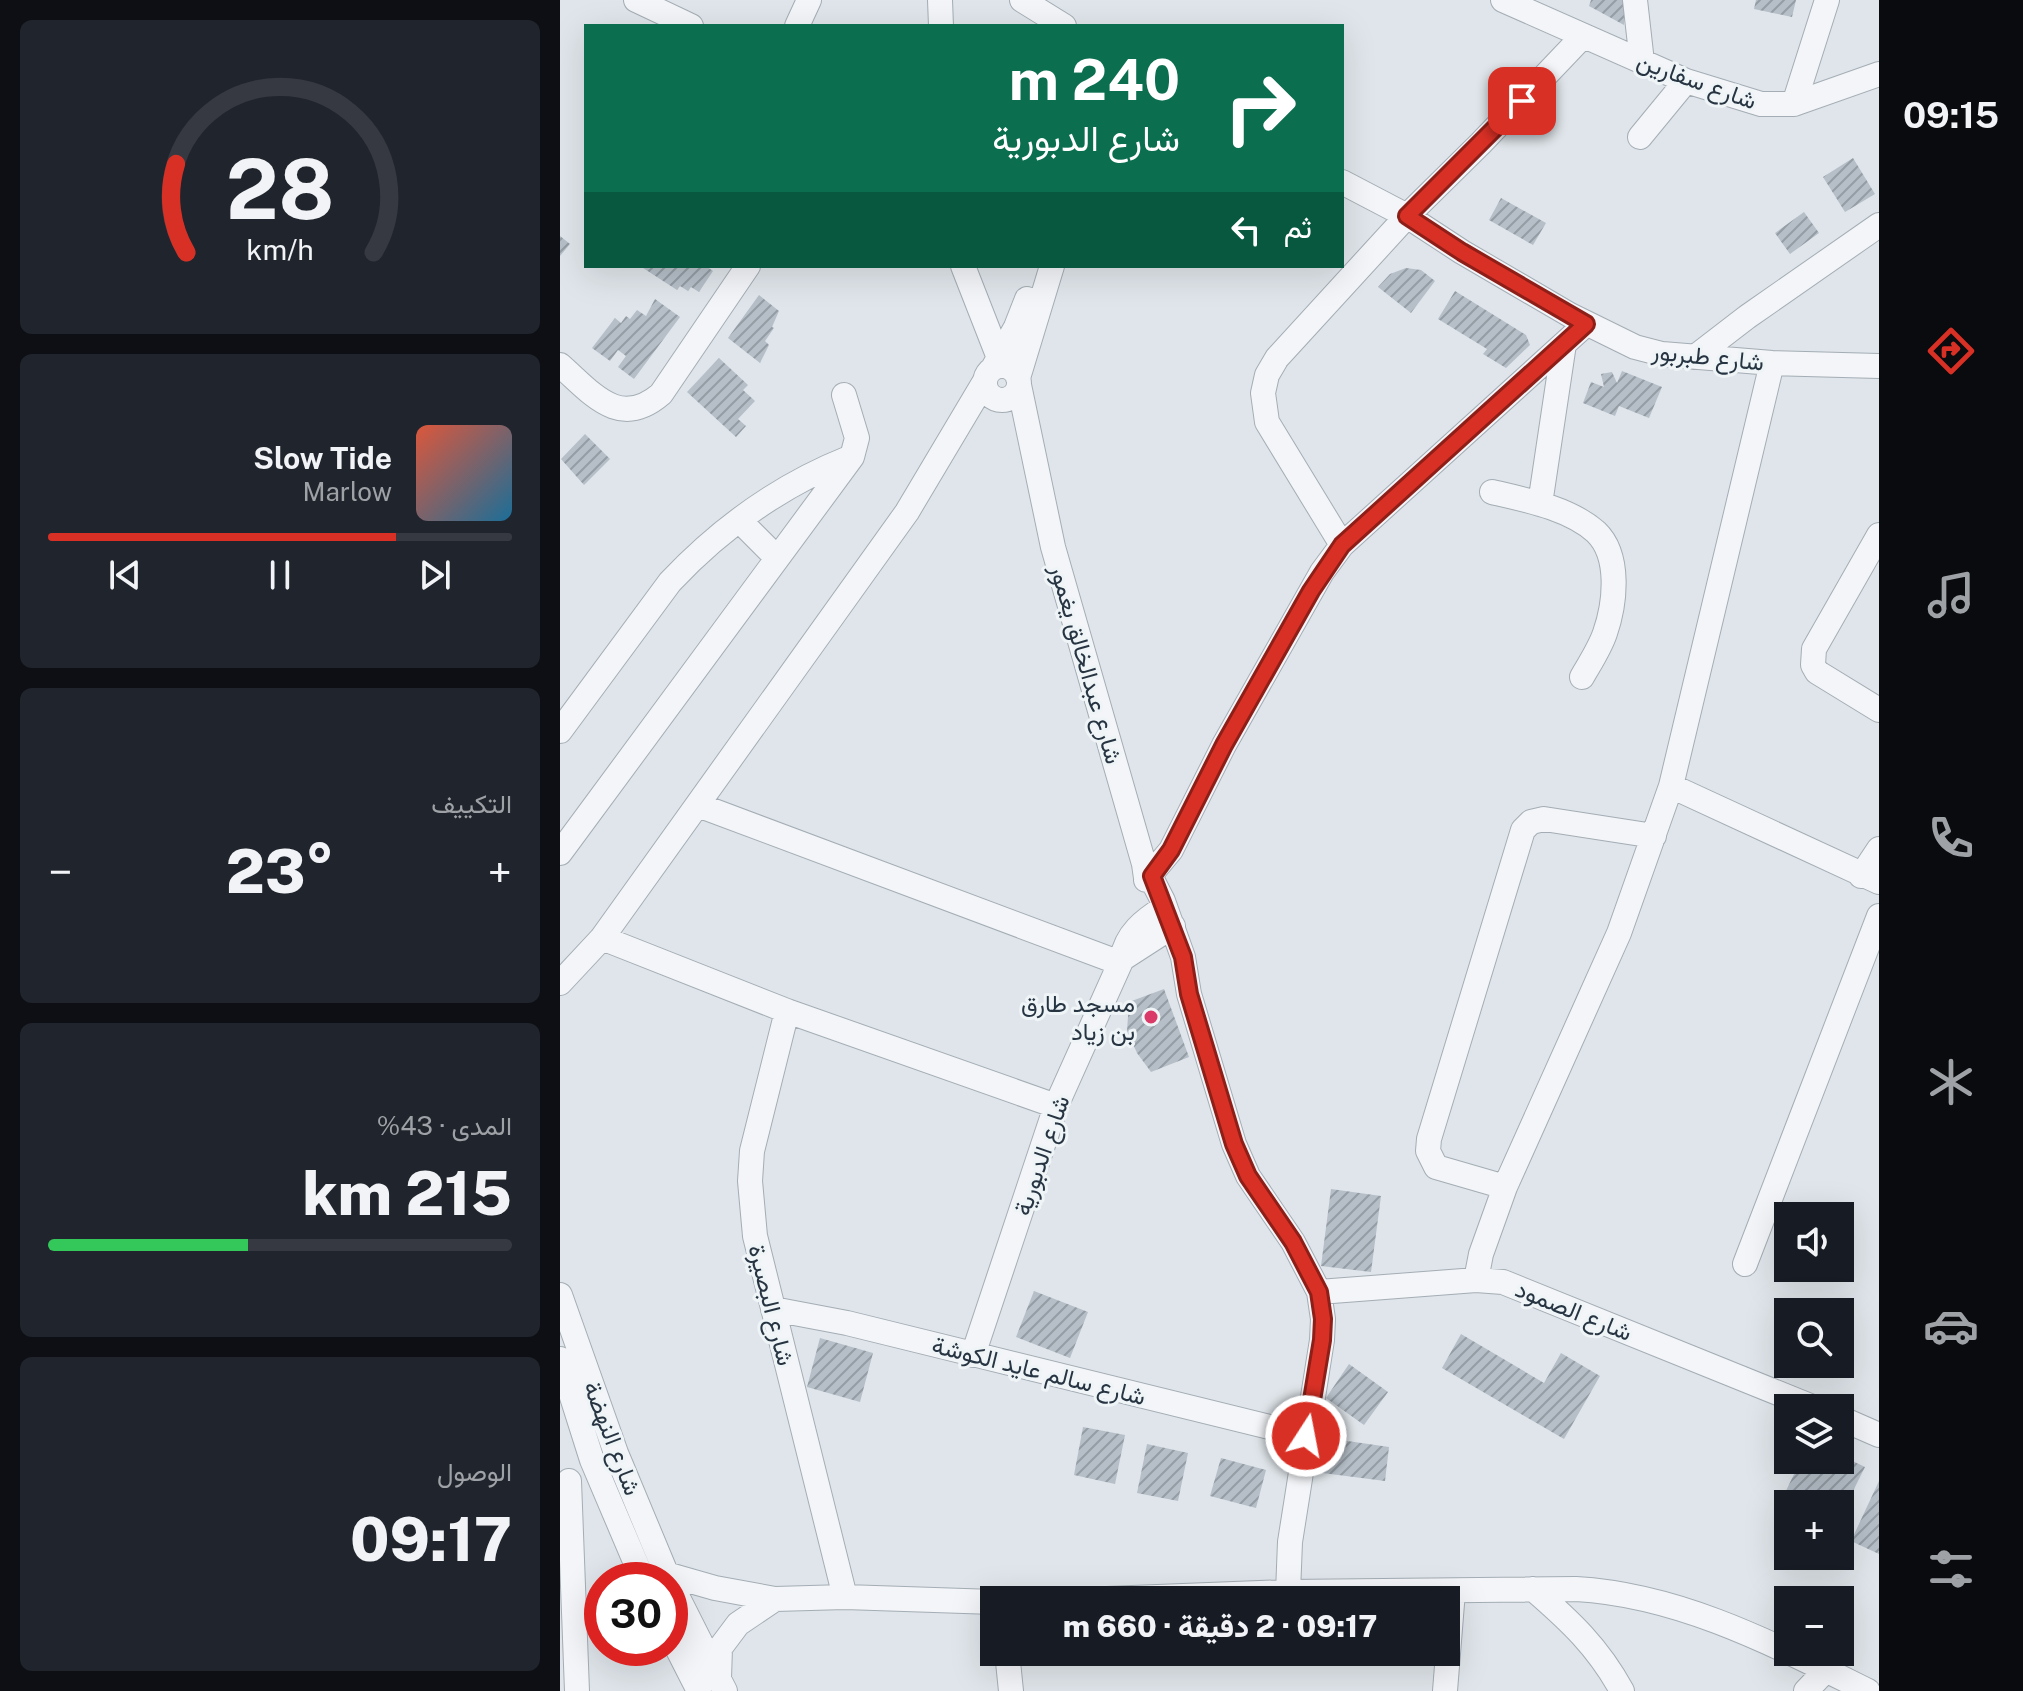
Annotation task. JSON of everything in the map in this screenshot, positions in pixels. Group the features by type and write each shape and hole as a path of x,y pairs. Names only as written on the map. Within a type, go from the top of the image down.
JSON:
{"street":[{"path":"636,0 687,24"},
{"path":"798,24 809,0"},
{"path":"940,0 941,24"},
{"path":"1022,0 1061,24"},
{"name":"شارع سفارين","path":"1503,0 1686,81 1751,102 1777,106 1794,104"},
{"path":"1635,0 1642,62"},
{"path":"1794,104 1827,0"},
{"path":"1342,545 1267,422 1263,393 1267,375 1277,358 1407,216 1583,36"},
{"path":"1794,104 1879,74"},
{"path":"1640,137 1686,81"},
{"name":"شارع طبربور","path":"1344,183 1407,216 1462,252 1586,324 1648,352 1772,363 1879,366"},
{"path":"1695,357 1879,225"},
{"path":"560,365 614,408 634,409 646,405 661,394 747,268"},
{"name":"شارع عبدالخالق يغمور","path":"964,268 994,381 1034,463"},
{"path":"560,983 602,938 907,512 955,433 994,381 1036,268"},
{"path":"994,381 1008,398 1018,382 1051,268"},
{"path":"1147,873 1171,850 1224,745 1314,585 1342,545 1586,324"},
{"path":"1540,504 1564,344"},
{"path":"1476,1280 1481,1254 1505,1187 1595,991 1671,786 1772,363"},
{"name":"شارع عبدالخالق يغمور","path":"1018,382 1053,547 1147,873 1163,920 1183,957 1189,994 1234,1144 1248,1176 1293,1242 1319,1292 1322,1340 1290,1542 1288,1586"},
{"path":"560,853 852,457 857,438 844,395"},
{"path":"560,731 670,582 715,539 793,484 852,457"},
{"path":"1492,492 1540,504 1577,520 1597,533 1608,550 1614,577 1610,616 1604,636 1582,677"},
{"path":"740,521 777,558"},
{"path":"1879,535 1812,657 1817,672 1879,710"},
{"path":"1671,786 1870,879 1879,849"},
{"path":"698,805 1121,961"},
{"path":"1505,1187 1436,1167 1431,1159 1429,1139 1523,830 1531,822 1544,819 1654,836"},
{"path":"1745,1264 1879,916"},
{"name":"شارع الدبورية","path":"973,1355 1056,1106 1124,948 1134,930 1163,920"},
{"path":"602,938 787,1011 1056,1106"},
{"name":"شارع البصيرة","path":"787,1011 752,1151 750,1181 755,1236 845,1597"},
{"name":"شارع الصمود","path":"1319,1292 1476,1280 1503,1282 1781,1394"},
{"name":"شارع النهضة","path":"560,1295 656,1562"},
{"name":"شارع سالم عايد الكوشة","path":"773,1309 847,1323 1306,1436"},
{"name":"شارع النهضة","path":"560,1359 592,1460 652,1562"},
{"path":"1854,1424 1879,1435"},
{"path":"577,1691 564,1487 592,1460 616,1453"},
{"path":"688,1583 775,1599 845,1597 980,1602"},
{"path":"1533,1589 1585,1637 1605,1660 1622,1691"},
{"path":"1460,1591 1611,1591 1652,1600 1730,1626 1868,1691"},
{"path":"714,1687 720,1648 738,1624 775,1599"},
{"name":"شارع النهضة","path":"688,1633 714,1687"},
{"path":"688,1656 714,1687"},
{"path":"1008,1666 1011,1691"},
{"path":"1445,1691 1447,1666"},
{"path":"1806,1691 1826,1670"}],"building":[{"path":"1591,0 1622,0 1624,25 1589,6"},
{"path":"1756,0 1796,0 1792,17 1754,9"},
{"path":"1853,158 1875,194 1845,212 1823,177"},
{"path":"1501,198 1546,223 1533,245 1489,220"},
{"path":"1804,212 1819,233 1790,254 1775,233"},
{"path":"560,236 570,244 560,256"},
{"path":"643,268 709,268 713,271 699,292 680,286 677,290"},
{"path":"1406,268 1421,270 1435,281 1411,313 1378,287 1390,274"},
{"path":"1455,291 1526,335 1530,345 1506,368 1483,354 1487,349 1438,319"},
{"path":"759,295 779,311 774,328 765,341 769,345 760,363 728,338"},
{"path":"655,299 680,317 634,379 618,367 626,356 618,350 610,361 592,348 615,318 621,323 626,316 630,319 637,310 646,316"},
{"path":"719,358 748,385 743,390 755,401 738,419 746,426 736,437 687,392"},
{"path":"1622,371 1662,387 1649,418 1619,406 1615,416 1583,403 1591,382 1604,387 1601,374 1612,372 1617,383"},
{"path":"585,434 610,459 584,485 561,459"},
{"name":"مسجد طارق بن زياد","path":"1164,989 1189,1057 1151,1072 1137,1053 1127,1031 1129,1002"},
{"path":"1331,1189 1381,1196 1371,1272 1321,1266"},
{"path":"1034,1291 1088,1312 1070,1358 1016,1337"},
{"path":"1461,1334 1544,1383 1561,1353 1600,1376 1564,1439 1442,1368"},
{"path":"820,1338 873,1353 860,1402 807,1387"},
{"path":"1349,1364 1388,1392 1364,1425 1326,1398"},
{"path":"1083,1427 1125,1435 1115,1484 1074,1475"},
{"path":"1320,1437 1389,1447 1385,1481 1315,1472"},
{"path":"1147,1444 1188,1453 1178,1501 1137,1493"},
{"path":"1221,1458 1266,1470 1256,1508 1210,1496"},
{"path":"1854,1462 1865,1467 1854,1490 1786,1490 1794,1474 1854,1474"},
{"path":"1879,1481 1879,1554 1854,1542 1854,1535"}],"place":[{"name":"مسجد طارق بن زياد","path":"1151,1017"}],"route":[{"path":"1306,1436 1322,1340 1319,1292 1293,1242 1274,1219 1248,1176 1234,1144 1189,994 1183,957 1152,876 1171,850 1224,745 1311,591 1342,545 1586,324 1462,252 1407,216 1522,101"}]}
